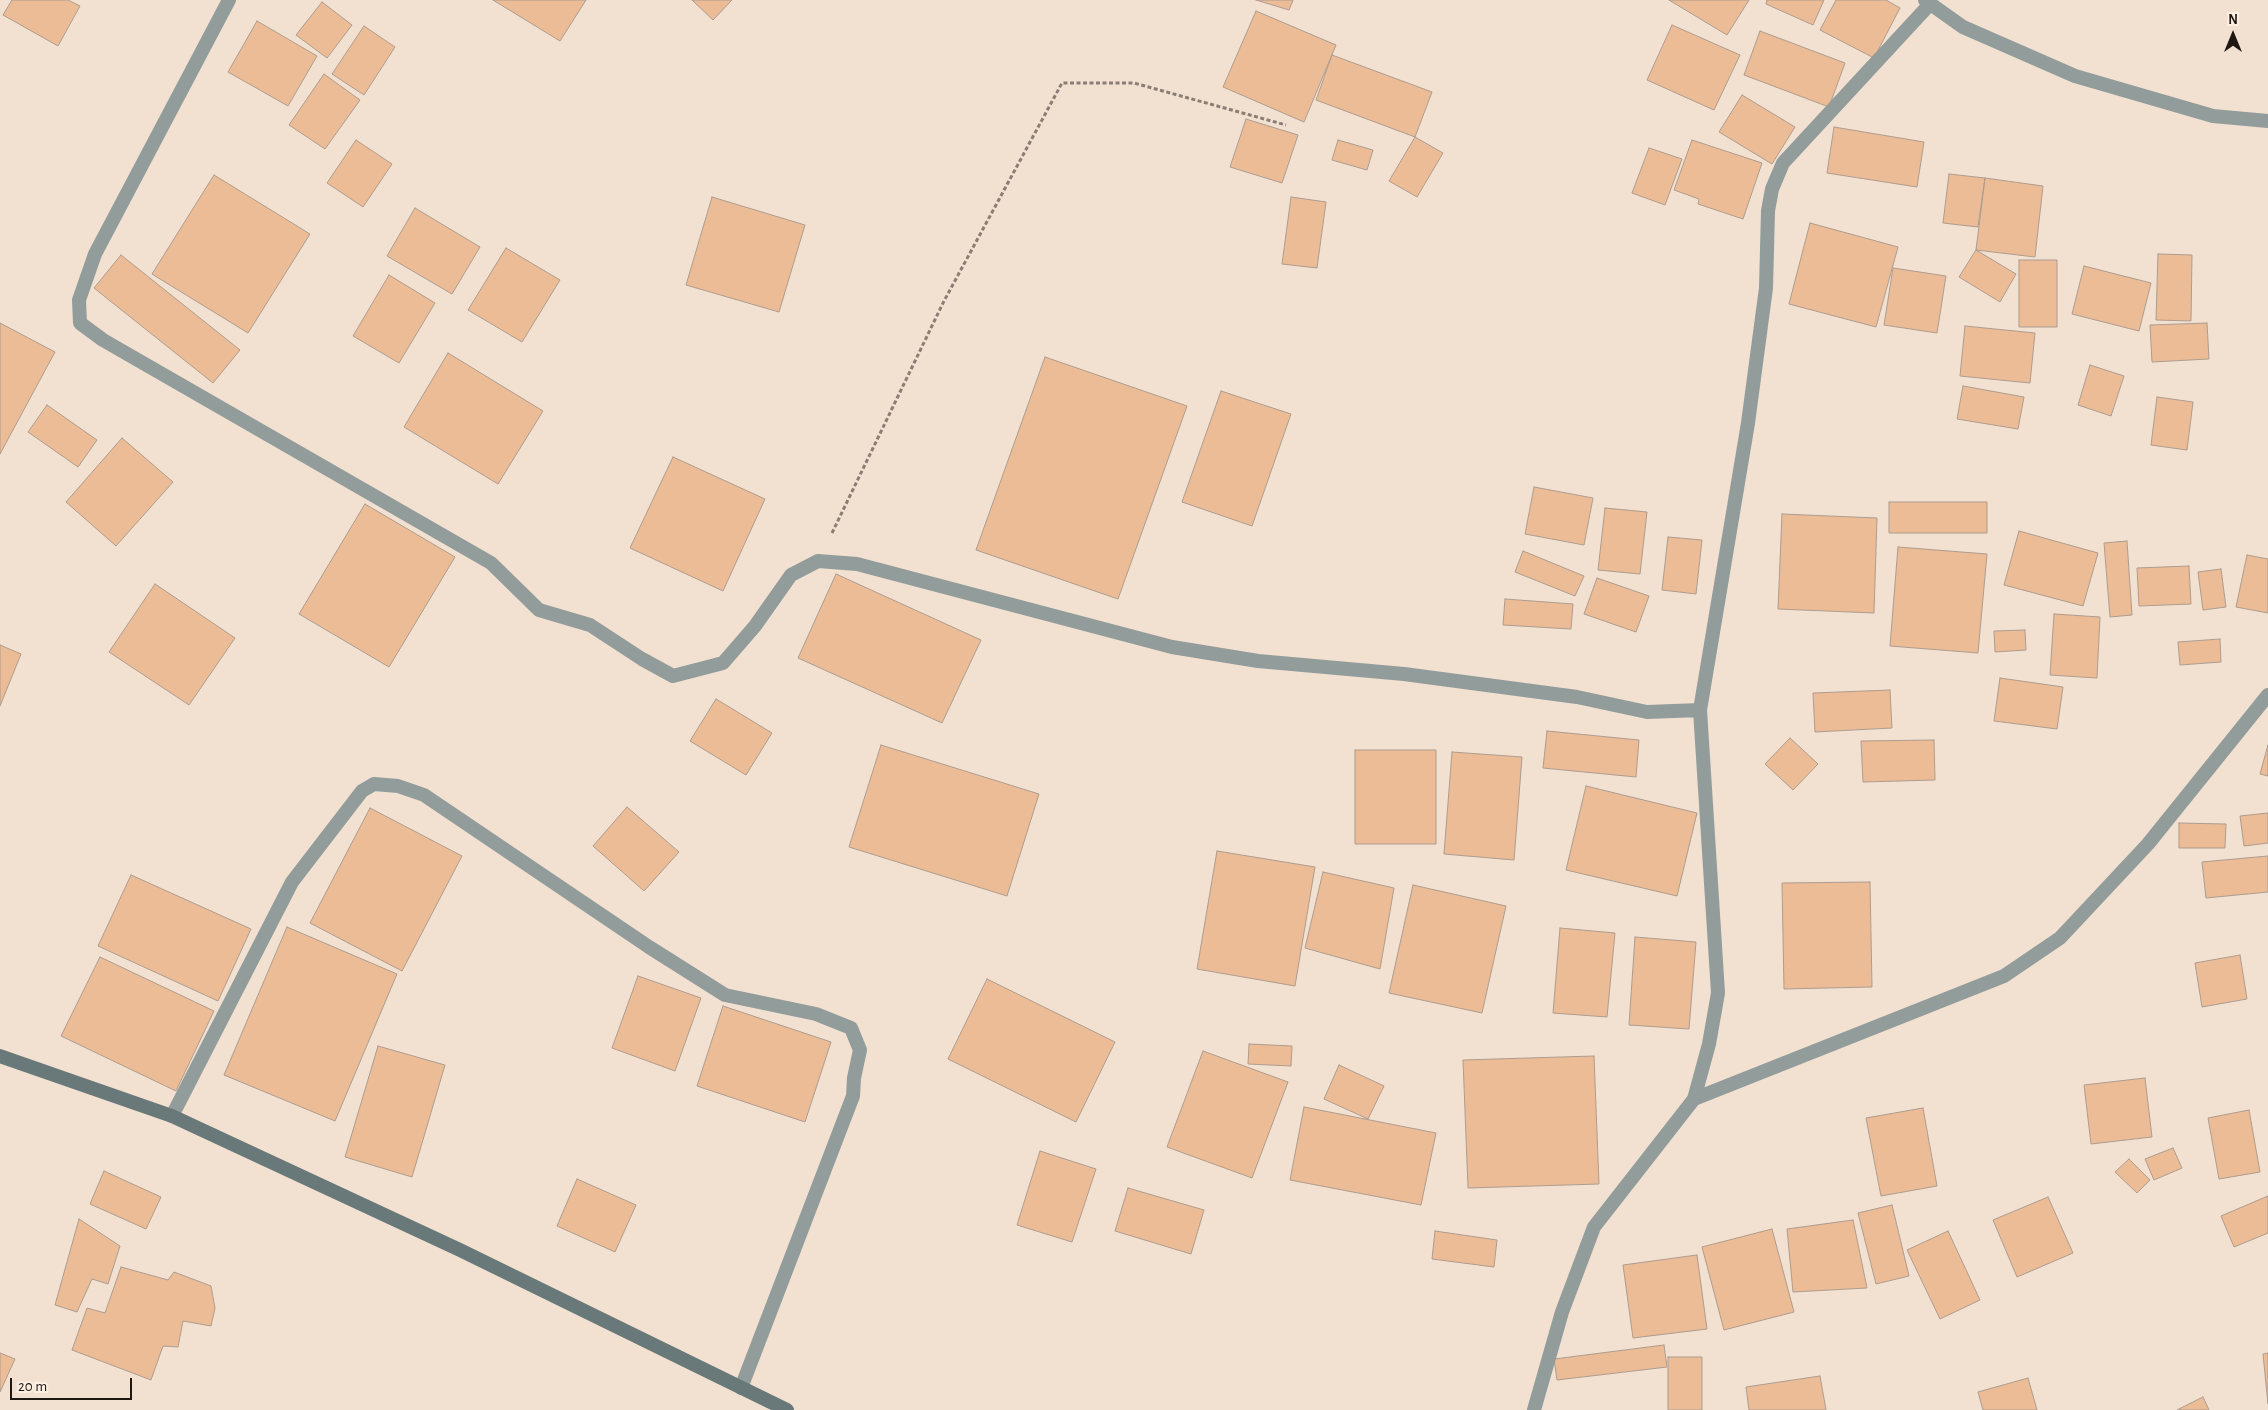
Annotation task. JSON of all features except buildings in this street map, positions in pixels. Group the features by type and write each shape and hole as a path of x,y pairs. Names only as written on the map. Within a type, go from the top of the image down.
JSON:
{"main road":[{"path":"0,1056 172,1116 460,1250 787,1410"}],"street":[{"path":"229,0 95,254 79,300 80,323 102,340 491,563 539,610 590,625 642,659 673,676 723,663 755,626 791,575 818,561 857,564 1182,649 1258,661 1404,674 1577,697 1646,712 1700,710"},
{"path":"1534,1410 1562,1312 1594,1227 1694,1099 1709,1044 1718,993 1700,710 1749,413 1766,288 1768,211 1772,189 1783,164 1927,2 1963,27 2075,76 2213,116 2268,121"},
{"path":"1694,1099 2004,976 2060,938 2148,844 2268,695"},
{"path":"172,1116 292,882 362,791 374,784 398,786 424,795 649,947 725,995 816,1014 851,1028 860,1050 854,1078 853,1096 741,1388"}],"path":[{"path":"818,561 944,301 1062,83 1134,83 1286,125"}]}
